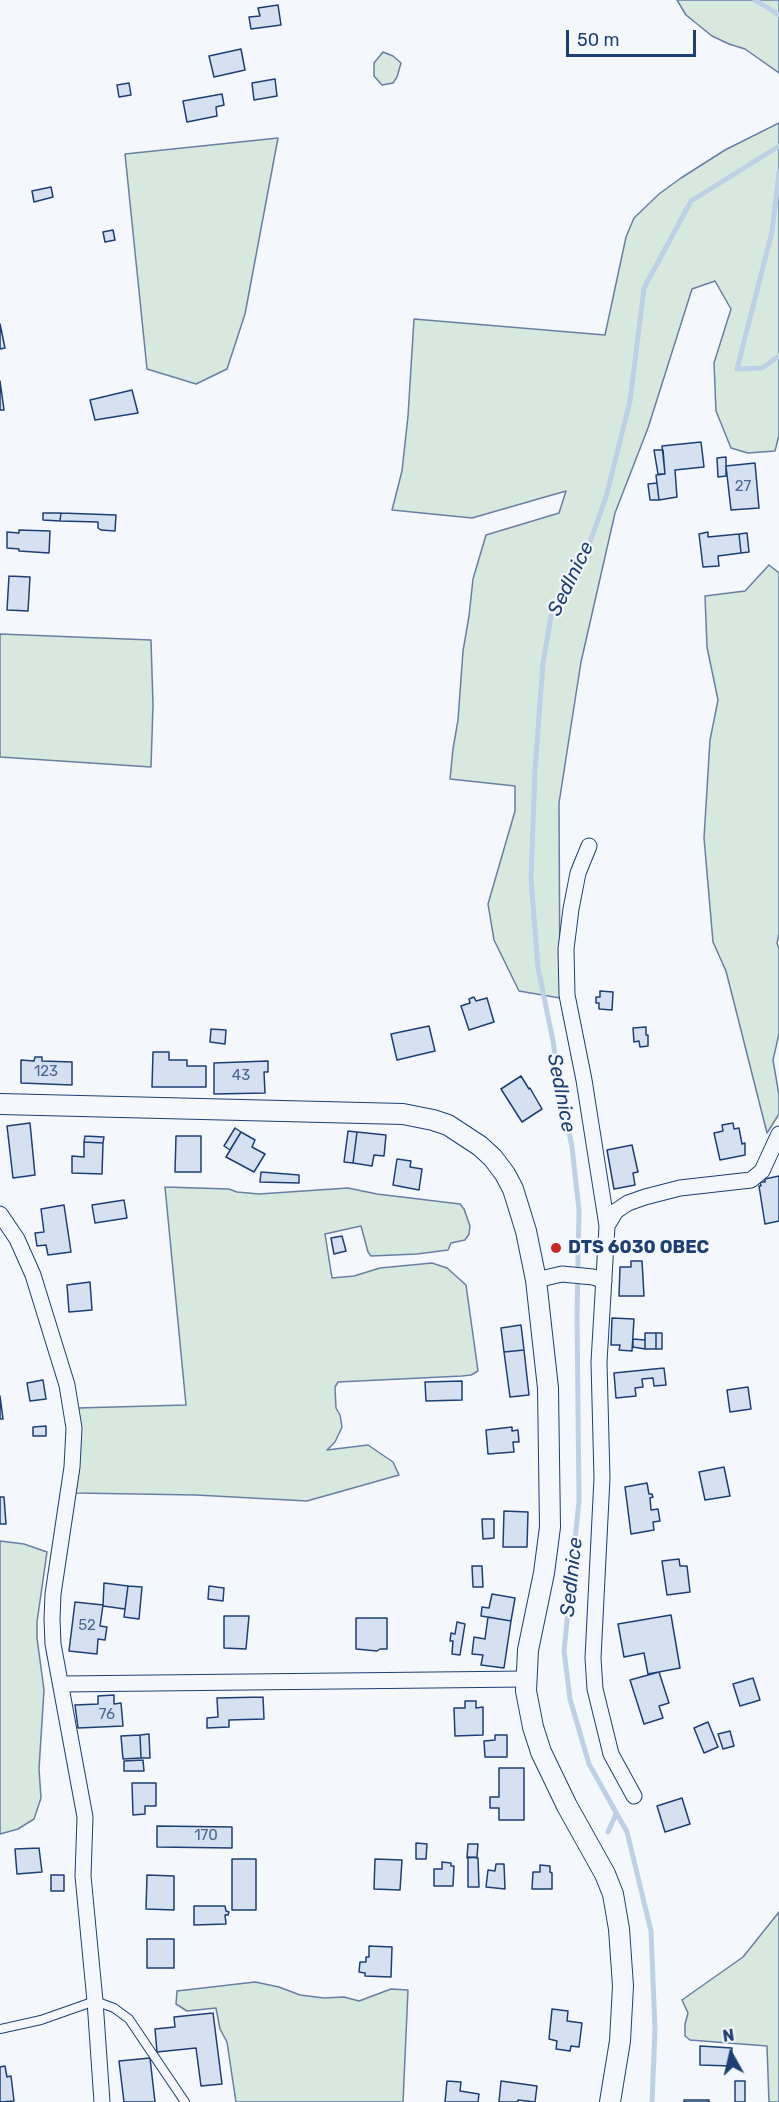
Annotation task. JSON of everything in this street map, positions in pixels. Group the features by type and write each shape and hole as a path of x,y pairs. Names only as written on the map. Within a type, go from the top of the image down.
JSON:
{"street":[{"path":"589,846 578,873 566,948 567,996 584,1080 607,1226 599,1279 602,1478 593,1658 595,1689 611,1754 634,1796"},
{"path":"0,1104 403,1114 448,1125 480,1146 505,1174 520,1207 536,1280 548,1388 550,1506 548,1550 531,1636 526,1679 533,1727 541,1752 567,1806 605,1874 613,1894 619,1929 623,1986 620,2042 610,2102"},
{"path":"607,1226 616,1211 628,1203 645,1197 680,1188 751,1180 762,1171 779,1134"},
{"path":"0,1214 17,1239 33,1275 67,1385 73,1419 72,1467 53,1594 53,1644 85,1817 83,1876 102,2102"},
{"path":"536,1280 562,1274 599,1279"},
{"path":"61,1684 526,1679"}],"lane":[{"path":"0,2029 41,2020 95,2001 114,2008 129,2019 185,2102"}],"shaded area":[{"path":"677,0 779,0 779,73 745,49 712,36 686,15"},
{"path":"383,52 393,56 401,63 393,83 382,85 374,76 374,63"},
{"path":"779,123 779,435 775,451 748,453 731,448 716,411 714,363 731,309 715,281 692,289 648,428 615,513 581,662 559,803 560,998 519,991 494,940 488,904 515,811 515,786 450,779 473,579 486,535 559,513 566,491 472,518 392,510 402,471 414,319 605,335 626,237 634,218 659,194 681,178 725,150"},
{"path":"278,138 245,314 227,369 196,384 147,369 125,154"},
{"path":"769,565 779,573 779,934 777,943 779,949 779,1034 773,1060 779,1095 779,1114 767,1133 726,971 713,942 704,838 710,740 718,700 707,647 705,596 745,591"},
{"path":"0,634 151,640 153,705 151,767 0,757"},
{"path":"165,1187 229,1189 259,1194 348,1188 377,1194 460,1204 470,1226 469,1234 465,1240 451,1243 448,1250 371,1256 361,1226 325,1234 332,1278 354,1276 380,1268 432,1263 447,1268 466,1285 478,1371 462,1376 338,1382 335,1387 336,1408 342,1427 335,1442 327,1450 368,1445 393,1462 399,1475 307,1501 196,1495 76,1493 79,1449 77,1408 186,1405"},
{"path":"0,1541 24,1544 47,1552 37,1622 44,1690 39,1769 41,1798 34,1819 18,1829 0,1834"},
{"path":"779,1912 779,2102 769,2102 767,2046 690,2040 685,2036 688,2013 682,2000 743,1957"},
{"path":"255,1982 279,1987 300,1995 324,1998 344,1997 359,2001 391,1989 408,1990 403,2102 236,2102 227,2042 220,2029 216,2008 187,2011 176,2004 177,1991"}],"building":[{"path":"278,5 281,25 251,29 249,17 260,16 258,8"},
{"path":"241,49 245,70 214,77 209,56"},
{"path":"275,79 277,96 254,100 252,83"},
{"path":"129,83 131,95 119,97 117,85"},
{"path":"222,94 224,105 216,107 217,116 187,122 183,101"},
{"path":"51,187 53,197 34,202 32,191"},
{"path":"113,230 115,240 105,242 103,232"},
{"path":"0,324 5,348 0,349"},
{"path":"0,381 4,410 0,410"},
{"path":"132,390 138,413 95,420 90,400"},
{"path":"701,442 704,467 675,470 677,497 659,500 656,475 665,474 662,446"},
{"path":"654,450 663,450 665,474 658,474"},
{"path":"726,457 726,476 718,477 717,458"},
{"path":"755,463 759,508 731,510 726,466"},
{"path":"657,483 659,500 650,500 648,484"},
{"path":"43,513 61,513 60,521 43,520"},
{"path":"61,513 116,515 115,531 101,530 98,528 98,522 60,521"},
{"path":"19,530 50,531 49,553 7,548 7,532 19,533"},
{"path":"708,532 708,537 739,534 741,553 718,556 719,566 703,567 699,534"},
{"path":"747,533 749,552 741,553 739,534"},
{"path":"9,576 30,577 28,611 7,610"},
{"path":"600,991 613,992 612,1010 599,1009 596,997 600,997"},
{"path":"474,997 476,1001 487,998 494,1022 469,1030 461,1006 470,1003 469,999"},
{"path":"429,1026 435,1051 397,1060 391,1034"},
{"path":"646,1027 648,1046 640,1047 639,1041 634,1042 633,1028"},
{"path":"211,1029 226,1030 225,1044 210,1042"},
{"path":"153,1052 169,1052 169,1060 187,1060 187,1066 206,1066 206,1087 152,1087"},
{"path":"35,1057 42,1057 42,1061 72,1062 72,1085 21,1083 21,1060 34,1061"},
{"path":"268,1061 268,1072 264,1072 265,1093 214,1094 214,1063"},
{"path":"521,1076 542,1109 522,1122 501,1089"},
{"path":"30,1123 35,1175 13,1178 7,1126"},
{"path":"733,1123 734,1129 739,1128 742,1144 745,1143 745,1155 720,1160 714,1133 723,1131 722,1125"},
{"path":"235,1128 241,1132 230,1150 224,1146"},
{"path":"348,1131 357,1132 353,1163 344,1162"},
{"path":"241,1132 255,1140 252,1147 265,1154 254,1172 226,1157"},
{"path":"357,1132 386,1135 384,1156 374,1155 372,1166 353,1163"},
{"path":"85,1136 104,1137 103,1143 84,1142"},
{"path":"176,1136 201,1136 201,1172 175,1172"},
{"path":"84,1142 103,1143 102,1174 72,1173 72,1156 84,1157"},
{"path":"632,1145 638,1172 633,1173 635,1185 614,1189 607,1150"},
{"path":"397,1159 411,1161 410,1167 422,1169 419,1190 393,1185"},
{"path":"261,1172 299,1175 299,1183 260,1182"},
{"path":"779,1176 779,1221 765,1224 760,1182"},
{"path":"124,1200 127,1218 95,1223 92,1205"},
{"path":"64,1205 71,1252 48,1255 46,1245 37,1246 35,1233 44,1232 41,1209"},
{"path":"342,1236 346,1251 334,1254 331,1238"},
{"name":"DTS 6030 OBEC","path":"559,1243 560,1251 553,1252 552,1245"},
{"path":"631,1261 642,1261 644,1296 619,1296 620,1267 631,1267"},
{"path":"90,1282 92,1310 69,1312 67,1285"},
{"path":"612,1318 634,1319 632,1351 619,1350 620,1345 611,1345"},
{"path":"521,1325 524,1350 504,1352 501,1328"},
{"path":"645,1333 656,1333 656,1349 645,1349"},
{"path":"656,1333 662,1333 662,1349 656,1349"},
{"path":"633,1339 645,1340 645,1349 633,1347"},
{"path":"524,1350 529,1395 510,1397 504,1352"},
{"path":"664,1368 666,1385 654,1386 653,1378 642,1379 643,1387 635,1388 636,1396 616,1398 614,1373"},
{"path":"43,1380 46,1399 30,1401 27,1383"},
{"path":"462,1381 462,1400 426,1401 425,1382"},
{"path":"748,1387 751,1409 730,1412 727,1390"},
{"path":"0,1396 3,1419 0,1419"},
{"path":"46,1426 46,1436 33,1436 33,1427"},
{"path":"512,1427 512,1431 518,1430 519,1442 513,1442 514,1452 488,1454 486,1430"},
{"path":"724,1467 730,1496 705,1500 699,1472"},
{"path":"647,1483 649,1494 653,1497 650,1498 651,1510 658,1509 660,1521 653,1522 654,1530 631,1534 625,1487"},
{"path":"0,1497 4,1497 6,1524 0,1524"},
{"path":"504,1511 528,1512 527,1547 503,1547"},
{"path":"482,1519 494,1519 494,1538 483,1539"},
{"path":"679,1559 680,1566 687,1566 690,1592 667,1595 662,1561"},
{"path":"472,1566 482,1566 483,1587 473,1587"},
{"path":"104,1583 128,1586 125,1609 103,1606"},
{"path":"128,1586 142,1587 139,1619 124,1617"},
{"path":"209,1586 224,1588 223,1601 208,1599"},
{"path":"492,1594 515,1598 511,1621 481,1616 482,1607 489,1608"},
{"path":"75,1602 103,1605 100,1626 107,1627 105,1640 98,1639 97,1654 69,1651"},
{"path":"671,1615 680,1668 648,1674 644,1653 624,1657 618,1624"},
{"path":"224,1616 249,1616 246,1649 224,1648"},
{"path":"488,1617 511,1621 504,1668 481,1665 483,1655 472,1654 474,1637 485,1639"},
{"path":"356,1618 387,1618 387,1649 377,1651 356,1649"},
{"path":"457,1622 465,1624 460,1655 452,1654 453,1641 450,1641 451,1633 455,1634"},
{"path":"659,1672 669,1703 659,1706 663,1718 644,1724 630,1680"},
{"path":"753,1678 760,1700 740,1706 733,1684"},
{"path":"114,1695 114,1704 121,1703 123,1726 78,1728 75,1705 98,1704 98,1696"},
{"path":"263,1697 264,1719 229,1720 229,1727 207,1728 207,1718 218,1717 217,1698"},
{"path":"465,1701 476,1701 476,1708 483,1707 483,1735 455,1736 454,1708 465,1708"},
{"path":"708,1722 718,1747 704,1753 694,1728"},
{"path":"730,1731 734,1746 723,1749 718,1734"},
{"path":"149,1734 150,1758 141,1758 140,1735"},
{"path":"140,1735 141,1758 123,1759 121,1736"},
{"path":"495,1735 507,1735 507,1757 485,1757 484,1741 495,1740"},
{"path":"143,1760 144,1771 124,1771 124,1761"},
{"path":"499,1768 524,1768 524,1820 499,1820 499,1808 490,1808 490,1797 499,1797"},
{"path":"132,1783 156,1783 156,1806 145,1806 145,1814 133,1815"},
{"path":"682,1798 690,1824 665,1832 657,1806"},
{"path":"157,1826 232,1827 232,1848 157,1847"},
{"path":"416,1843 427,1844 426,1859 416,1859"},
{"path":"468,1844 478,1844 477,1857 467,1858"},
{"path":"39,1848 42,1872 17,1874 15,1849"},
{"path":"468,1857 478,1858 479,1887 468,1887"},
{"path":"232,1859 256,1859 256,1910 232,1910"},
{"path":"375,1859 402,1860 400,1890 374,1889"},
{"path":"442,1862 451,1863 451,1866 454,1866 453,1886 434,1886 434,1869 442,1869"},
{"path":"496,1864 504,1864 505,1889 486,1887 488,1870 495,1871"},
{"path":"540,1865 550,1866 552,1889 532,1889 533,1872 540,1872"},
{"path":"51,1875 64,1875 64,1891 51,1891"},
{"path":"147,1875 174,1876 174,1910 146,1909"},
{"path":"194,1906 225,1906 226,1911 229,1912 225,1915 226,1924 194,1925"},
{"path":"147,1939 174,1939 174,1968 147,1968"},
{"path":"369,1946 392,1947 391,1977 365,1976 365,1973 359,1972 360,1962 366,1962 366,1957 369,1957"},
{"path":"552,2009 568,2011 567,2021 582,2023 579,2047 571,2046 570,2051 556,2049 557,2041 549,2039"},
{"path":"213,2013 222,2084 201,2086 196,2048 157,2052 155,2029 175,2027 174,2017"},
{"path":"700,2046 732,2048 731,2066 700,2065"},
{"path":"150,2058 155,2102 124,2102 119,2061"},
{"path":"5,2066 7,2077 11,2076 14,2101 0,2102 0,2067"},
{"path":"447,2081 461,2082 460,2091 479,2094 478,2102 445,2102"},
{"path":"501,2081 537,2086 535,2102 518,2100 518,2102 499,2102"},
{"path":"735,2081 745,2081 745,2102 735,2102"},
{"path":"684,2100 709,2100 709,2102 684,2102"}],"waterway":[{"name":"Sedlnice","path":"755,0 779,15"},
{"name":"Sedlnice","path":"652,2102 655,2030 651,1931 627,1832 589,1764 570,1699 564,1651 579,1501 577,1315 579,1210 572,1147 538,968 531,879 535,770 543,663 551,616 583,562 606,497 630,401 644,288 691,201 779,146"},
{"path":"779,172 772,232 737,369 762,368 779,356"},
{"path":"608,1832 616,1814"}],"place":[{"name":"DTS 6030 OBEC","path":"556,1248"}]}
